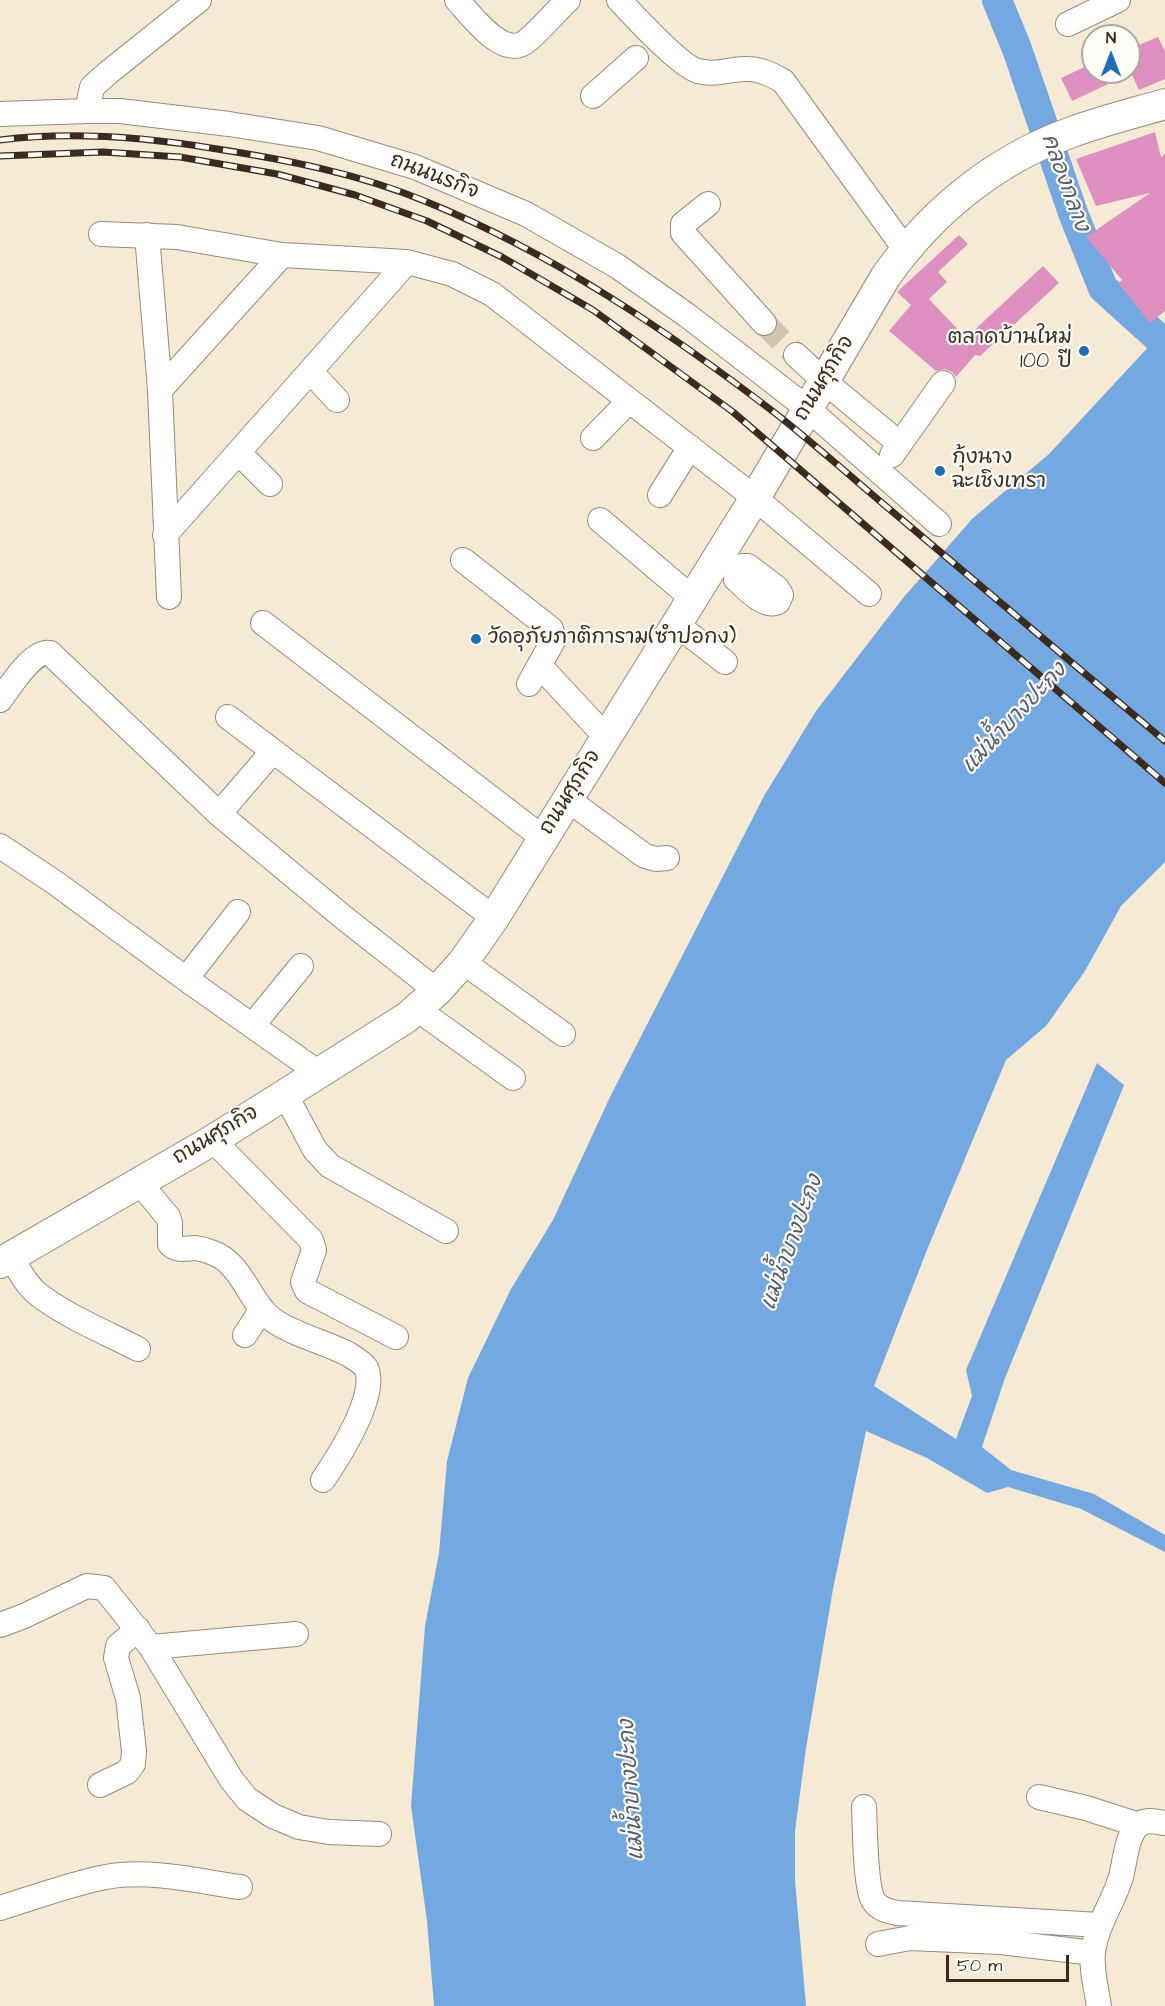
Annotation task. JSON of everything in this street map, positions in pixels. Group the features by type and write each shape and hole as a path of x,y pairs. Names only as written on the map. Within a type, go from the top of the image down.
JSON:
{"main road":[{"name":"ถนนศุภกิจ","path":"5,1260 213,1140 319,1073 427,1000 463,962 494,918 567,799 594,724 676,624 696,592 729,561 754,498 885,276 905,249 940,212 991,172 1030,150 1062,136 1165,104"}],"street":[{"path":"458,0 494,39 507,46 522,44 568,0"},
{"path":"619,0 646,49 695,70 716,74 748,69 765,72 783,81 905,249"},
{"path":"1068,24 1118,0"},
{"path":"87,111 92,87 191,2"},
{"path":"593,96 646,49"},
{"name":"ถนนนรกิจ","path":"0,114 87,111 165,115 318,138 415,167 526,214 617,266 688,316 807,408 939,524"},
{"path":"708,204 683,224 683,233 764,323"},
{"path":"101,234 147,235 213,242 282,255 407,262 452,274 492,294 690,447 869,594"},
{"path":"147,235 160,390 169,597"},
{"path":"160,390 282,255"},
{"path":"165,536 407,262"},
{"path":"796,355 900,444"},
{"path":"310,372 338,400"},
{"path":"880,472 943,383"},
{"path":"593,438 629,401"},
{"path":"660,495 690,447"},
{"path":"239,453 270,484"},
{"path":"600,520 696,592"},
{"path":"656,548 696,592"},
{"path":"463,560 551,629 554,639 534,675 594,724"},
{"path":"263,623 543,838"},
{"path":"676,624 725,662"},
{"path":"0,700 35,656 45,651 50,653 219,814 334,910 427,1000 513,1078"},
{"path":"228,717 494,918"},
{"path":"219,814 273,751"},
{"path":"567,799 645,856 656,859 667,858"},
{"path":"0,846 319,1073"},
{"path":"186,980 238,912"},
{"path":"463,962 563,1034"},
{"path":"252,1026 301,966"},
{"path":"285,1094 315,1150 330,1166 446,1231"},
{"path":"213,1140 311,1240 314,1250 303,1282 307,1291 396,1338"},
{"path":"139,1182 168,1217 170,1244 174,1248 184,1250 195,1248 219,1255 235,1270 262,1309 275,1321 351,1355 365,1366 369,1380 361,1412 343,1450 323,1480"},
{"path":"5,1260 38,1294 69,1314 138,1349"},
{"path":"245,1335 262,1309"},
{"path":"0,1625 87,1586 104,1588 145,1638 231,1779 247,1799 273,1816 299,1827 329,1832 379,1834"},
{"path":"100,1785 127,1772 133,1764 134,1751 128,1698 116,1658 118,1646 145,1638 296,1634"},
{"path":"1039,1797 1086,1808 1139,1825"},
{"path":"864,1807 870,1887 873,1901 880,1908 897,1913 1099,1925"},
{"path":"1099,2006 1093,1953 1099,1925 1113,1899 1127,1849 1139,1825 1147,1821 1165,1823"},
{"path":"0,1908 106,1877 124,1875 146,1875 240,1887"},
{"path":"878,1944 910,1938 1001,1942 1093,1953"}],"water":[{"name":"แม่น้ำบางปะกง","path":"1165,329 1165,862 1121,906 1085,971 1046,1026 1006,1060 927,1250 874,1386 956,1439 972,1396 966,1370 1097,1063 1124,1085 1005,1378 982,1447 1011,1470 1094,1494 1165,1535 1165,1552 1081,1509 1008,1487 987,1493 927,1458 866,1431 833,1589 806,1748 795,1831 795,1880 806,2006 434,2006 427,1921 411,1806 425,1626 439,1553 447,1461 468,1378 511,1289 553,1220 611,1095 764,796 816,711 903,598 973,518 1049,454"}],"building":[{"path":"1158,37 1165,51 1165,79 1139,90 1136,84 1141,84 1141,44"},
{"path":"1081,69 1081,84 1108,84 1072,101 1061,78"},
{"path":"1155,132 1161,157 1165,154 1165,311 1150,323 1118,283 1122,280 1086,237 1150,193 1096,206 1076,159"},
{"path":"959,235 968,244 938,272 947,282 929,299 966,338 1043,266 1059,283 980,356 975,355 956,377 945,369 936,371 889,331 911,305 897,292"}],"waterway":[{"name":"คลองกลาง","path":"997,0 1017,49 1073,213 1103,288 1165,344"}],"tunnel":[{"path":"764,323 796,355"}],"railway":[{"path":"0,140 54,136 136,139 244,153 297,163 402,192 473,222 519,245 608,296 651,324 775,413 1165,741"},
{"path":"0,156 103,152 180,157 277,174 355,195 427,221 502,257 593,310 733,412 1165,783"}],"place":[{"name":"ตลาดบ้านใหม่ 100 ปี","path":"1084,351"},
{"name":"กุ้งนาง ฉะเชิงเทรา","path":"940,471"},
{"name":"วัดอุภัยภาติการาม(ซำปอกง)","path":"476,639"}]}
